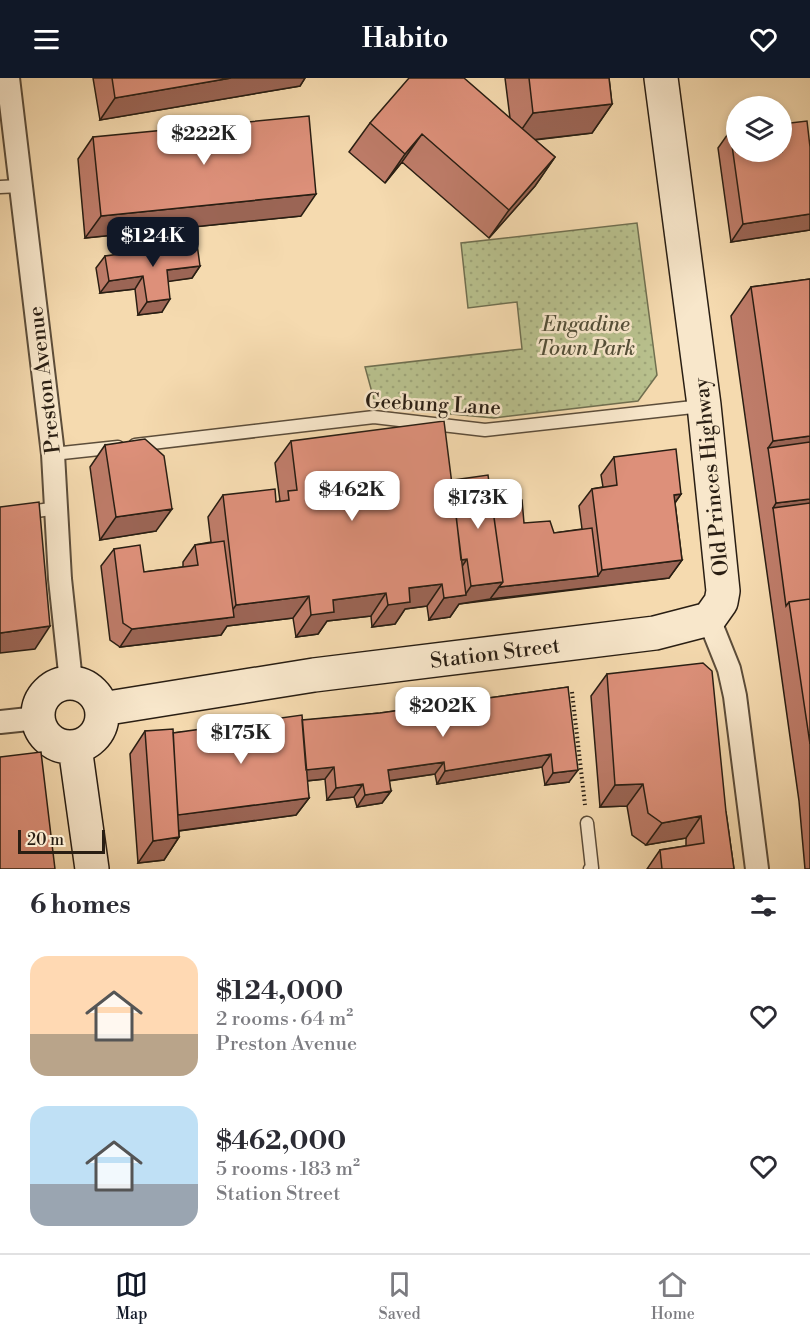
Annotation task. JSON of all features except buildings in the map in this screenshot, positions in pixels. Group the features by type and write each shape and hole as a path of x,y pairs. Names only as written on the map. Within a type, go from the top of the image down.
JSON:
{"street":[{"name":"Preston Avenue","path":"8,78 10,186 53,454 58,508 60,579 71,682"},
{"name":"Old Princes Highway","path":"662,78 704,405 723,591 721,602 709,619"},
{"name":"Station Street","path":"102,708 314,675 655,633 709,619"},
{"path":"709,619 721,647 735,696 757,869"},
{"path":"71,682 91,690 102,708 99,729 94,738 75,747 64,747 46,737 38,717 39,706 51,689 71,682"},
{"path":"0,722 38,717"},
{"path":"75,747 92,869"}],"lane":[{"name":"Geebung Lane","path":"53,454 374,417 485,430 704,405"},
{"path":"0,516 58,508"},
{"path":"587,824 592,868 590,869"}],"path":[{"path":"572,692 587,824"}],"green space":[{"name":"Engadine Town Park","path":"637,223 657,375 638,401 494,418 376,407 365,367 522,349 517,302 468,308 461,243"}]}
